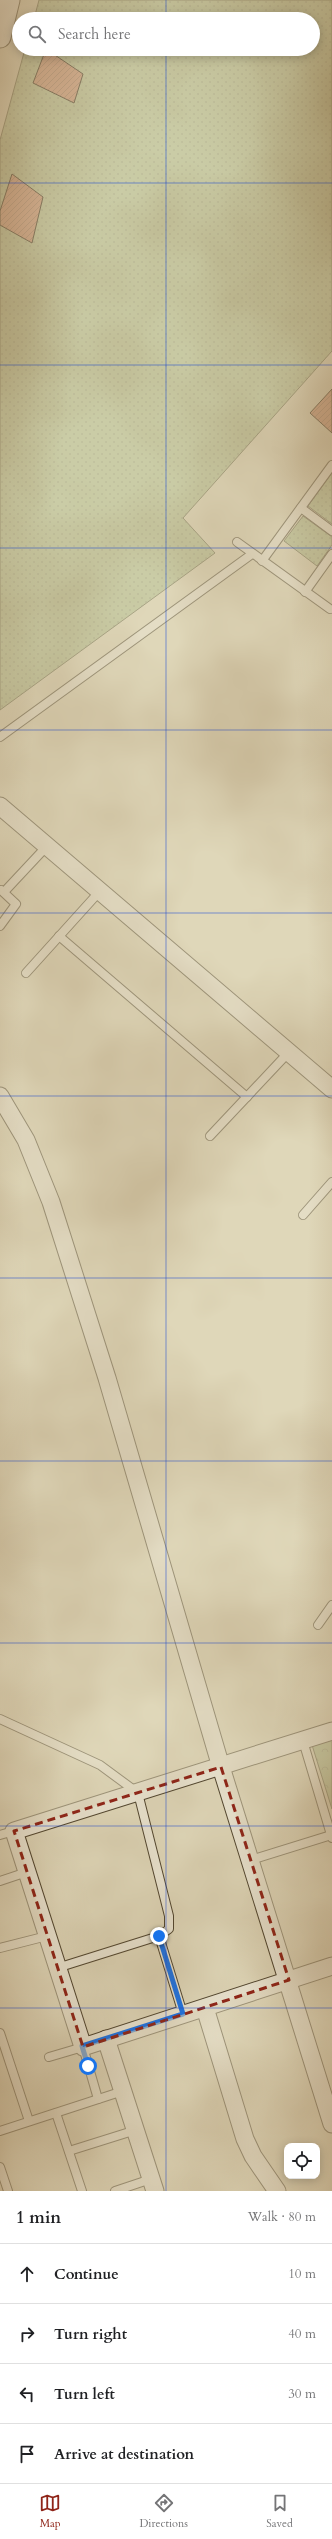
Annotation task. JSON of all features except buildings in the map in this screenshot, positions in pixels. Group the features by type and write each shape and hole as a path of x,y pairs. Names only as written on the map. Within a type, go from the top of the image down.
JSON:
{"street":[{"path":"0,37 9,0"},
{"path":"0,806 332,1089"},
{"path":"0,1096 26,1140 52,1202 107,1378 222,1767 289,1980 332,2124"},
{"path":"332,1731 222,1767 7,1833 27,1872 82,2046 205,2008 332,1966"},
{"path":"205,2008 245,2139 253,2156 277,2191"},
{"path":"106,2039 153,2185"}],"lane":[{"path":"262,561 332,465"},
{"path":"301,508 332,531"},
{"path":"237,542 330,609"},
{"path":"0,737 252,554"},
{"path":"305,592 332,554"},
{"path":"0,926 16,904 2,891 47,846"},
{"path":"26,973 100,891"},
{"path":"59,936 247,1097"},
{"path":"210,1136 289,1052"},
{"path":"304,1215 332,1182"},
{"path":"318,1625 332,1605"},
{"path":"0,1719 100,1765 138,1793 170,1924 167,1932 159,1936 57,1968"},
{"path":"251,1860 332,1837 302,1741"},
{"path":"0,1881 27,1872"},
{"path":"0,1948 47,1936"},
{"path":"159,1936 183,2014"},
{"path":"0,2033 29,2121"},
{"path":"49,2057 82,2046 98,2099"},
{"path":"0,2130 123,2091"},
{"path":"56,2113 82,2191"},
{"path":"69,2151 136,2130"},
{"path":"0,2167 8,2191"},
{"path":"115,2191 153,2185"}],"highlighted area":[{"path":"221,1767 289,1980 83,2047 14,1831"}],"green space":[{"path":"39,0 332,0 332,351 183,518 215,553 0,710 0,140 23,56 320,56 320,12 36,12"},
{"path":"332,473 332,524 308,506"},
{"path":"303,516 332,537 332,545 317,566 284,541"},
{"path":"332,1739 332,1809 312,1745"}],"route":[{"path":"88,2066 82,2046 183,2014 159,1936"}]}
